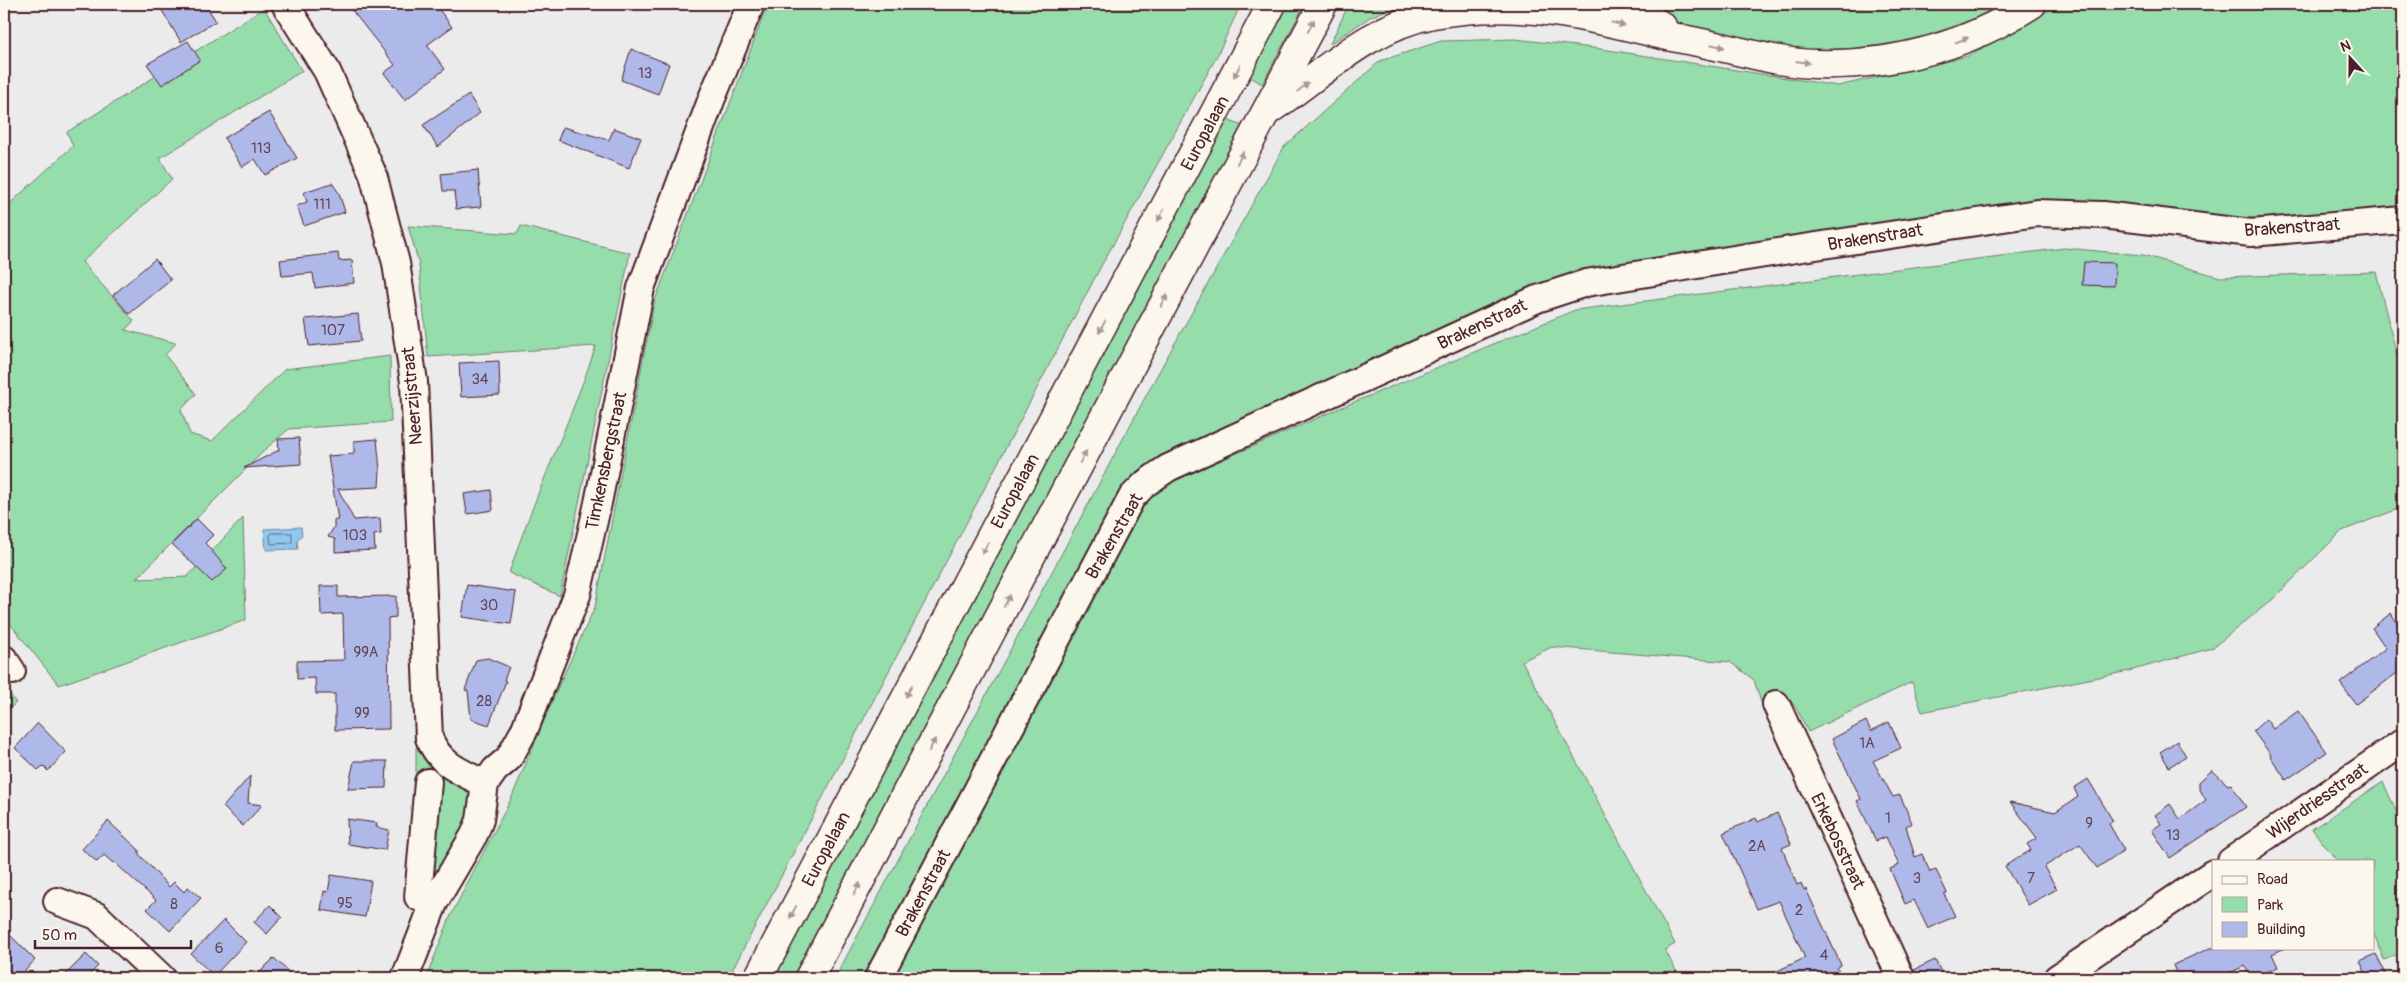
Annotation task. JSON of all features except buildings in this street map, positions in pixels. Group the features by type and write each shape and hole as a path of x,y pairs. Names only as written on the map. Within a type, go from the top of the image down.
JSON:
{"highway":[{"name":"Europalaan","path":"758,978 1262,16 1272,4"},
{"path":"809,978 1323,4"},
{"path":"1625,4 1681,38"},
{"path":"1263,115 1300,90 1329,65 1364,40 1400,24 1433,14 1488,9 1552,10 1768,58 1814,64 1865,63 1910,56 1962,40 2008,19 2032,4"}],"street":[{"name":"Neerzijstraat","path":"285,4 327,72 373,174 396,263 414,382 429,738 436,754 447,764 485,784"},
{"name":"Timkensbergstraat","path":"485,784 509,758 524,731 577,595 598,502 641,288 712,98 751,4"},
{"name":"Brakenstraat","path":"878,978 1132,497 1146,483 1168,468 1537,299 1586,283 1806,247 2037,213 2102,215 2251,233 2403,220"},
{"name":"Erkebosstraat","path":"1776,704 1901,978"},
{"name":"Wijerdriesstraat","path":"2231,860 2403,742"},
{"path":"428,782 418,897 434,902"},
{"path":"405,978 434,902 474,834 480,820 485,784"},
{"path":"2057,978 2212,874"},
{"path":"57,901 97,916 162,978"}],"green space":[{"path":"768,4 1241,4 1216,58 1099,270 728,978 426,978 451,915 511,799 559,685 595,607 654,303"},
{"path":"1287,4 1305,4 1262,84 1249,76"},
{"path":"1349,4 1423,4 1387,10 1370,17 1330,44"},
{"path":"1646,4 2007,4 1976,19 1919,39 1855,52 1773,47 1729,40 1687,27"},
{"path":"2060,4 2403,4 2403,214 2248,218 2088,201 1852,230 1575,276 1151,468 869,978 835,978 1156,377 1284,147 1380,61 1441,41 1515,39 1602,49 1838,86 1968,56"},
{"path":"264,8 302,71 160,158 172,179 82,262 134,321 125,330 176,343 165,355 196,394 181,410 190,434 212,441 285,369 390,356 391,422 289,429 269,446 136,579 187,577 243,518 246,620 59,685 4,616 4,209 73,146 67,132"},
{"path":"1227,120 1243,126 792,978 773,978 959,621"},
{"path":"408,226 517,234 521,226 630,253 560,596 509,573 529,516 596,346 428,357 419,264"},
{"path":"2064,248 2143,255 2220,277 2376,272 2403,380 2403,507 2342,531 2272,600 2212,648 2129,671 1922,712 1912,682 1808,732 1797,709 1788,698 1766,708 1765,715 1754,680 1730,662 1552,647 1522,661 1675,944 1665,950 1680,978 889,978 1142,509 1158,488 1340,408 1575,310"},
{"path":"4,685 16,703 4,713"},
{"path":"421,746 432,764 432,779 416,778 416,747"},
{"path":"437,770 470,789 475,807 434,878 431,873"},
{"path":"2383,782 2403,826 2403,952 2384,960 2374,934 2374,860 2336,860 2312,829"}],"water":[{"path":"301,527 302,535 297,540 298,549 266,550 264,529"}]}
